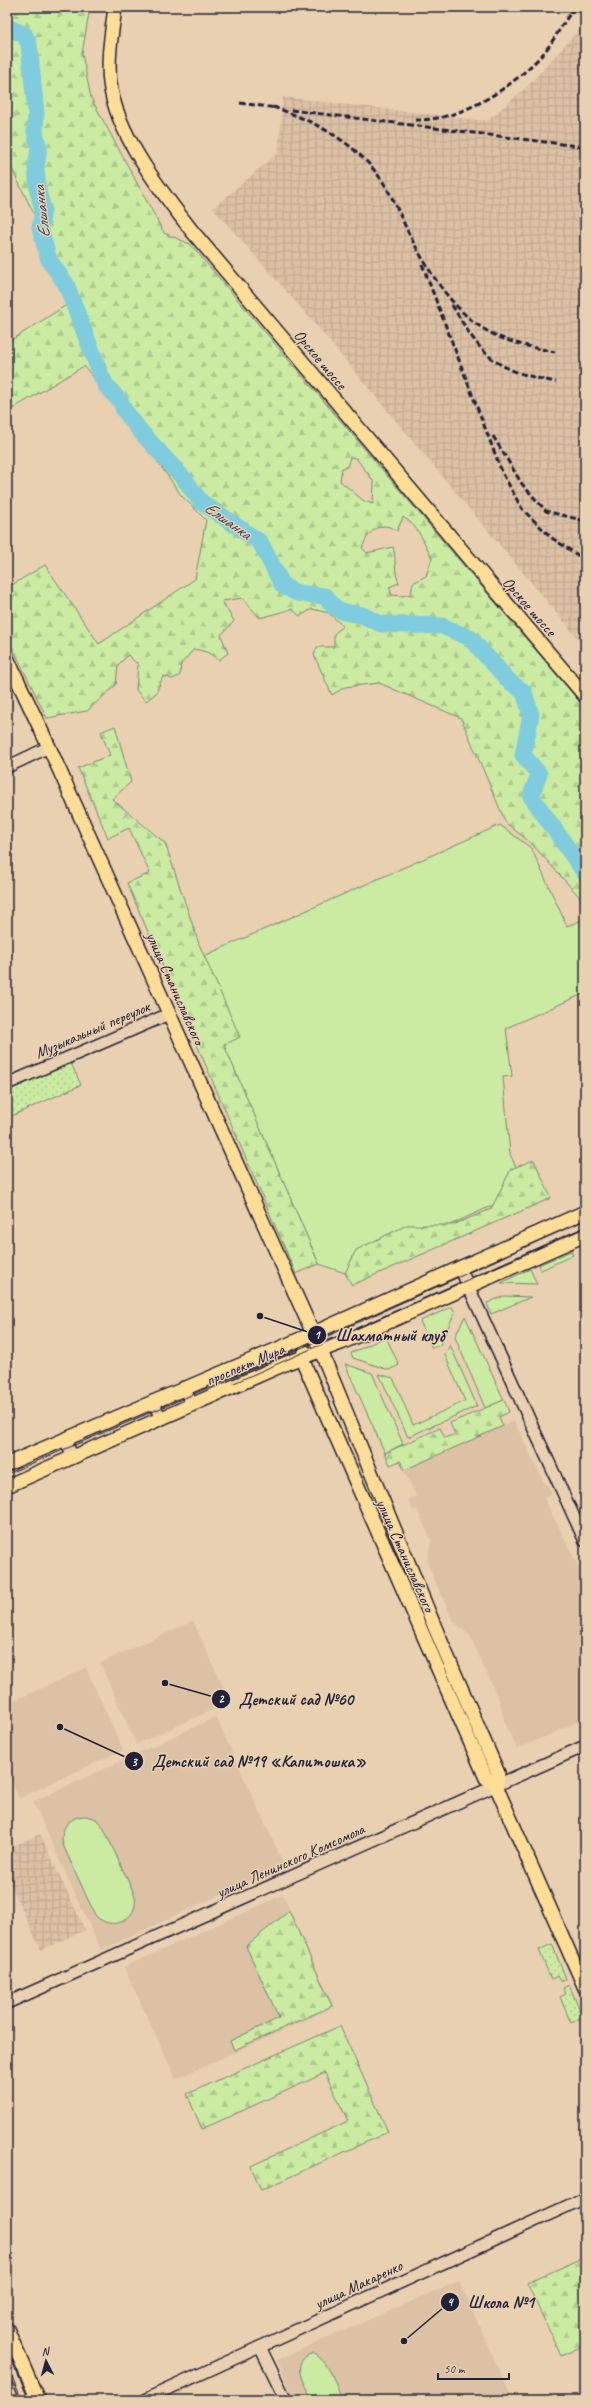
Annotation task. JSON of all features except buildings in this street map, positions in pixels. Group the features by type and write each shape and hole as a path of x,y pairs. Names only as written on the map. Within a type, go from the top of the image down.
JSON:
{"main road":[{"name":"Орское шоссе","path":"115,7 109,63 113,100 126,132 148,169 192,231 585,696"},
{"name":"улица Станиславского","path":"7,658 49,747 313,1334 436,1630 498,1772 496,1786"},
{"name":"проспект Мира","path":"7,1464 313,1334 585,1212"},
{"name":"проспект Мира","path":"7,1486 192,1405 469,1288 585,1234"},
{"path":"302,1359 313,1334"},
{"name":"улица Станиславского","path":"302,1359 486,1778 496,1786 580,1966 585,1988"},
{"path":"7,2329 38,2400"},
{"path":"7,2388 12,2400"}],"street":[{"path":"7,767 49,747"},
{"name":"Музыкальный переулок","path":"7,1084 169,1014"},
{"path":"460,1268 585,1541"},
{"path":"184,1388 192,1405"},
{"path":"153,1401 161,1419"},
{"path":"65,1439 73,1458"},
{"name":"улица Ленинского Комсомола","path":"7,2003 585,1746"},
{"name":"улица Макаренко","path":"144,2400 585,2198"},
{"path":"260,2347 286,2400"}],"shaded area":[{"path":"585,23 585,647 309,317 213,208 278,153 283,97 487,121 529,85"},
{"path":"514,1421 545,1485 547,1484 552,1494 544,1498 585,1580 585,1719 517,1749 505,1723 500,1702 470,1636 453,1621 427,1563 431,1540 417,1509 413,1510 408,1500 416,1496 404,1470"},
{"path":"193,1621 230,1702 136,1744 100,1663"},
{"path":"86,1668 123,1750 19,1798 7,1772 7,1704"},
{"path":"216,1717 284,1865 101,1950 33,1802"},
{"path":"40,1834 85,1930 41,1950 7,1877 7,1849"},
{"path":"283,1895 334,2007 176,2079 124,1967"},
{"path":"459,2281 513,2400 295,2400 277,2360"}],"green space":[{"path":"7,7 90,7 82,54 91,98 164,233 190,244 585,708 585,903 532,844 506,823 461,718 379,683 345,687 332,695 314,655 317,647 334,647 334,634 343,626 329,613 312,609 300,616 292,609 260,618 242,598 222,601 234,621 221,635 228,653 219,660 207,652 194,649 181,664 180,675 173,679 163,676 156,693 146,701 136,690 138,665 128,655 118,665 116,685 87,711 47,718 7,636 7,588 45,565 99,644 195,579 206,520 181,495 125,415 84,366 7,412 7,343 76,299 7,159","holes":["350,457 356,458 374,482 373,504 364,501 340,481 342,468 347,467","403,517 417,530 432,558 426,576 413,583 411,594 402,596 392,595 389,587 399,583 396,573 393,547 367,553 362,548 371,532 380,527 386,526 397,531"]},
{"path":"115,726 131,782 112,799 165,843 199,944 240,1037 224,1045 319,1264 296,1274 127,883 150,873 129,828 108,838 78,768 110,755 101,732"},
{"path":"500,825 531,848 567,926 585,919 585,993 506,1028 512,1076 503,1077 510,1154 526,1190 345,1273 319,1264 188,963"},
{"path":"70,1061 81,1085 7,1118 7,1090"},
{"path":"534,1160 551,1198 352,1285 345,1273 356,1250 407,1225 453,1225 491,1209 511,1169"},
{"path":"571,1251 573,1255 541,1270 539,1265"},
{"path":"530,1269 537,1284 501,1283"},
{"path":"504,1296 531,1297 491,1314 487,1303"},
{"path":"452,1307 455,1312 440,1345 432,1348 420,1321"},
{"path":"465,1316 504,1400 485,1408 455,1337"},
{"path":"386,1337 399,1365 389,1370 353,1358 351,1353"},
{"path":"450,1345 477,1406 408,1437 379,1374 393,1378 413,1425 465,1401 445,1355"},
{"path":"345,1364 372,1373 403,1444 385,1453"},
{"path":"504,1400 509,1412 499,1417 503,1426 404,1470 400,1461 390,1465 385,1453 440,1428 445,1438 455,1434 450,1423"},
{"path":"86,1816 96,1819 103,1827 135,1896 133,1912 122,1921 116,1923 109,1923 101,1920 95,1915 63,1845 62,1839 64,1829 67,1824 75,1818"},
{"path":"289,1911 332,2006 234,2050 230,2041 279,2018 246,1946"},
{"path":"552,1944 566,1979 561,1982 558,1976 551,1979 539,1950"},
{"path":"569,1985 583,2017 571,2023 560,1997 566,1994 563,1988"},
{"path":"340,2026 388,2132 261,2190 251,2166 348,2121 325,2073 202,2129 187,2094"},
{"path":"585,2257 585,2345 561,2356 527,2283"},
{"path":"313,2353 328,2367 342,2400 312,2400 302,2380 300,2367 301,2362 305,2357"}],"waterway":[{"name":"Елшанка","path":"7,27 25,35 29,45 36,113 35,132 39,148 36,167 38,191 43,210 40,228 49,260 66,284 102,378 107,387 121,402 124,410 141,432 185,480 201,502 260,542 283,586 297,593 325,596 334,607 344,612 362,615 381,624 442,626 470,638 509,681 524,692 531,715 523,755 539,774 531,796 585,873"}],"tram line":[{"path":"7,1474 308,1345 585,1220"},
{"path":"234,1383 585,1228"},
{"path":"7,2350 29,2400"},
{"path":"7,2365 22,2400"}],"railway":[{"path":"415,120 433,119 468,109 501,90 516,79 542,55 575,7"},
{"path":"240,103 277,108"},
{"path":"273,107 302,118 331,133 357,152 368,163 387,189 425,263 456,306 469,318 482,328 504,339 525,346 555,352"},
{"path":"291,110 585,147"},
{"path":"422,264 502,472 522,509 552,538 585,560"},
{"path":"452,305 473,338 492,359 518,372 556,382"},
{"path":"493,436 522,484 546,511 585,521"}],"place":[{"name":"Шахматный клуб","path":"260,1316"},
{"name":"Детский сад №60","path":"165,1683"},
{"name":"Детский сад №19 «Капитошка»","path":"60,1727"},
{"name":"Школа №1","path":"404,2341"}]}
